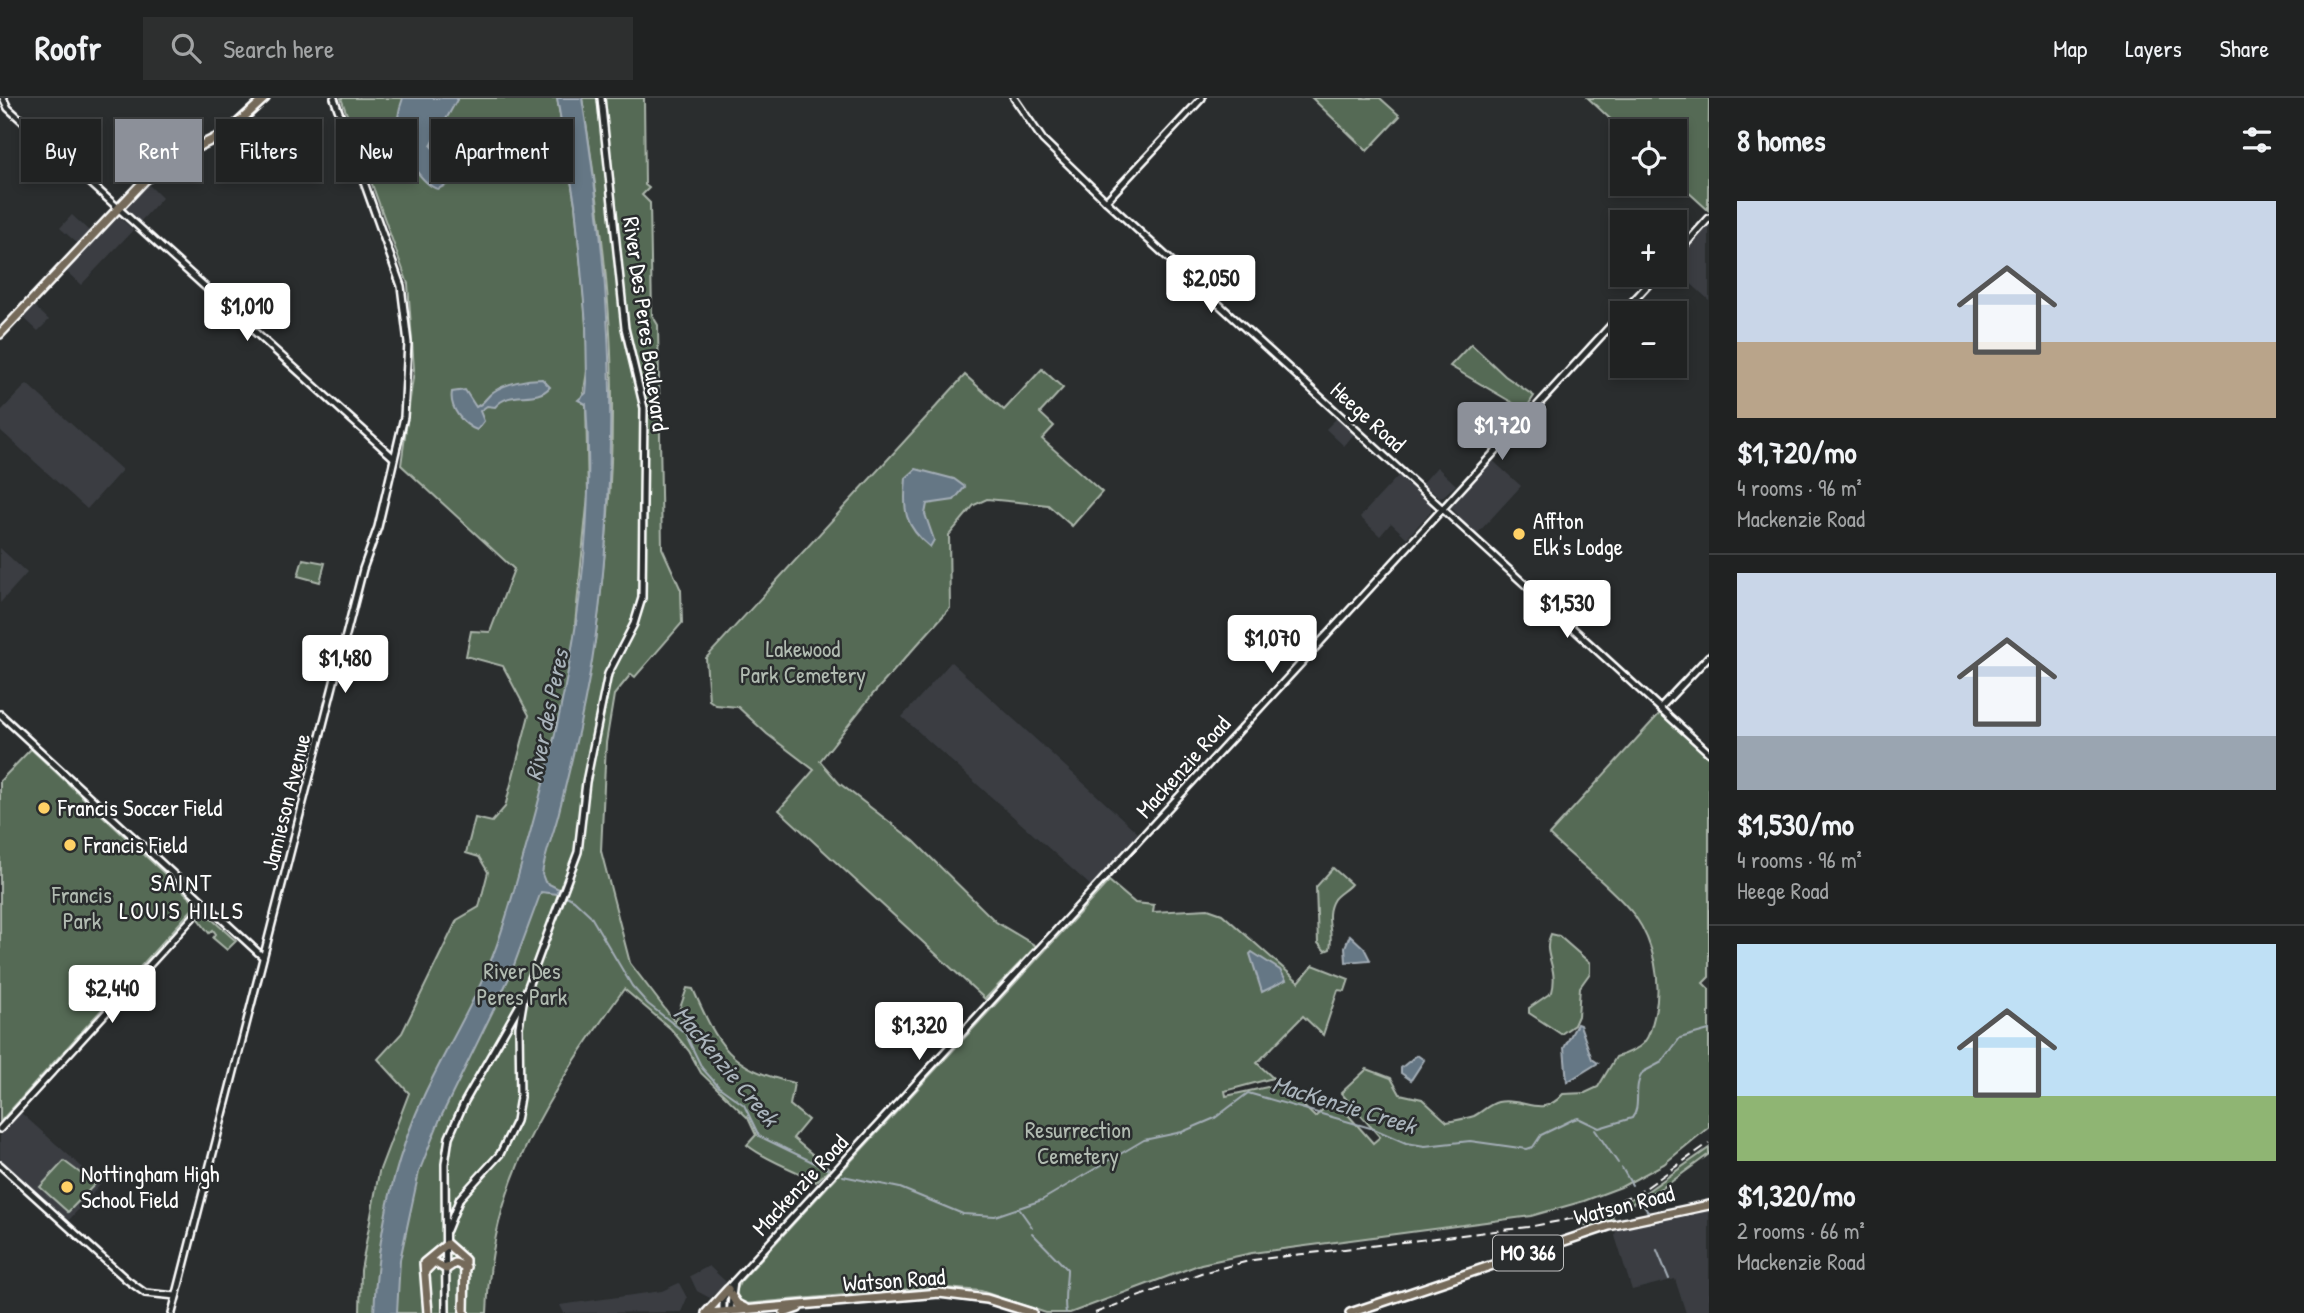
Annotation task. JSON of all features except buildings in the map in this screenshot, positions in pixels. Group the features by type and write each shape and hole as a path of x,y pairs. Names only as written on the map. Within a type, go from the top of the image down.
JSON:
{"main road":[{"path":"3,98 8,108 394,458"},
{"path":"0,334 157,169 228,132 265,98"},
{"name":"Jamieson Avenue","path":"172,1313 404,417 408,343 401,286 334,98"},
{"name":"River Des Peres Boulevard","path":"446,1313 445,1156 451,1129 524,997 565,887 579,846 586,782 607,679 637,615 643,587 644,408 625,328 601,98"},
{"name":"Heege Road","path":"1014,98 1043,140 1107,201 1709,753"},
{"path":"1107,201 1202,98"},
{"path":"1687,243 1709,218"},
{"name":"Mackenzie Road","path":"726,1312 723,1299 731,1289 1646,287"},
{"path":"1660,708 1709,656"},
{"path":"0,714 263,957"},
{"path":"0,1129 206,903"},
{"name":"River Des Peres Boulevard","path":"447,1230 460,1198 500,1154 516,1121 520,1097 519,1027 524,997"},
{"path":"0,1165 127,1280 145,1293 176,1296"},
{"name":"Watson Road","path":"1350,1313 1609,1226 1709,1205"},
{"path":"428,1313 425,1271 427,1257 447,1244 463,1256 467,1267 464,1313"},
{"path":"425,1271 434,1262 446,1269 455,1262 467,1267"},
{"path":"708,1313 731,1289 737,1304 746,1309"},
{"name":"Watson Road","path":"708,1313 799,1308 946,1293 987,1298 1032,1313"},
{"name":"Watson Road","path":"784,1313 799,1308"}],"shaded area":[{"path":"148,184 162,198 139,223 125,208"},
{"path":"72,215 89,231 78,244 60,228"},
{"path":"119,217 133,230 81,285 66,271"},
{"path":"1709,225 1709,300 1687,280 1687,249"},
{"path":"33,305 49,320 38,331 23,317"},
{"path":"27,384 122,470 87,509 0,430 0,412"},
{"path":"1338,417 1354,434 1344,446 1326,429"},
{"path":"1492,460 1521,486 1476,535 1451,507"},
{"path":"1437,467 1456,485 1441,498 1422,484"},
{"path":"1400,474 1431,503 1431,511 1407,538 1391,523 1380,536 1360,517"},
{"path":"0,548 27,573 0,603"},
{"path":"951,662 1138,833 1091,886 902,717"},
{"path":"21,1113 101,1184 69,1220 0,1159 0,1136"},
{"path":"1709,1210 1709,1313 1686,1313 1675,1279 1632,1290 1615,1236 1616,1230"},
{"path":"709,1266 726,1282 710,1298 697,1291 690,1276"},
{"path":"679,1283 687,1298 681,1312 564,1313 560,1305 662,1291"}],"green space":[{"name":"River Des Peres Park","path":"341,98 557,98 561,119 431,119 431,182 571,182 585,309 588,365 582,403 586,404 588,496 575,624 595,642 609,500 612,375 604,256 582,98 644,98 645,185 649,188 642,195 650,203 652,315 658,325 662,548 681,590 682,623 635,677 631,674 614,695 606,743 601,851 630,963 675,1022 687,988 693,989 719,1040 729,1052 754,1070 794,1083 790,1105 808,1120 793,1138 830,1169 816,1182 763,1156 747,1145 756,1135 748,1118 701,1073 689,1051 671,1029 624,989 549,1102 512,1179 499,1221 491,1265 487,1313 360,1313 361,1270 379,1172 409,1093 378,1059 402,1033 457,920 479,907 488,872 479,857 466,853 475,818 492,822 505,807 529,715 503,666 466,656 471,631 490,632 514,569 401,465 414,370 408,284 371,182 417,182 417,119 349,119"},
{"path":"1312,98 1380,98 1400,116 1367,151"},
{"path":"1588,98 1709,98 1708,210 1687,191 1687,119 1610,119"},
{"path":"1471,344 1505,376 1534,396 1525,410 1450,366"},
{"name":"Lakewood Park Cemetery","path":"1042,369 1063,388 1040,413 1054,426 1042,439 1102,492 1072,526 1048,505 987,499 974,505 949,535 950,608 873,694 820,761 839,783 914,841 996,922 1036,946 985,999 779,810 814,770 767,734 738,707 716,705 709,700 706,658 965,375 1004,410"},
{"path":"303,559 325,563 320,582 298,576"},
{"name":"Resurrection Cemetery","path":"1661,712 1709,757 1709,977 1703,983 1709,989 1709,1127 1664,1164 1621,1187 1531,1216 1252,1253 1201,1264 1070,1313 1046,1313 981,1291 935,1287 744,1304 734,1296 740,1282 1109,881 1135,903 1154,905 1153,912 1208,909 1222,914 1299,982 1313,965 1349,979 1345,991 1338,990 1323,1035 1303,1016 1257,1063 1273,1078 1225,1091 1226,1096 1281,1084 1315,1117 1334,1099 1373,1143 1380,1137 1341,1093 1367,1069 1391,1078 1400,1094 1422,1099 1447,1122 1474,1116 1498,1102 1547,1105 1563,1094 1585,1093 1598,1087 1616,1057 1633,1051 1647,1038 1657,1001 1655,963 1647,938 1635,916 1549,835"},
{"name":"Francis Park","path":"31,749 197,904 0,1122 0,781"},
{"path":"1333,868 1351,884 1331,905 1331,942 1330,949 1325,951 1318,943 1316,887"},
{"path":"205,913 236,941 227,950 213,938 216,934 213,930 209,933 199,920"},
{"path":"1551,934 1559,936 1590,963 1590,973 1580,987 1578,1016 1574,1025 1561,1034 1529,1013 1529,1008 1552,992 1554,983 1548,948"},
{"path":"1709,1148 1709,1154 1667,1185 1612,1214 1613,1220 1593,1226 1581,1224 1580,1221 1646,1192"},
{"name":"Nottingham High School Field","path":"64,1161 95,1184 68,1212 40,1187"}],"water":[{"path":"403,98 458,98 446,119 431,119 431,182 452,182 438,189 426,182 417,172 417,119 398,119"},
{"name":"River des Peres","path":"557,98 582,98 606,302 610,436 603,572 592,663 574,749 542,874 545,882 559,889 557,894 541,892 510,976 440,1119 419,1172 400,1260 397,1313 374,1313 383,1228 395,1173 413,1120 479,987 505,921 544,781 576,621 587,512 586,404 578,400 586,393 586,324 571,182 573,119 561,119"},
{"path":"542,379 550,387 544,392 508,398 495,407 487,406 480,411 484,421 477,430 462,420 453,404 452,392 465,390 476,407 504,386"},
{"path":"916,469 954,479 965,487 954,500 927,504 925,514 934,540 930,547 915,532 905,508 906,478"},
{"path":"1350,935 1364,948 1370,960 1346,962 1345,947"},
{"path":"1252,952 1280,970 1286,980 1262,992 1250,954"},
{"path":"1577,1024 1580,1025 1592,1059 1598,1063 1567,1082 1564,1048"},
{"path":"1417,1055 1424,1060 1411,1080 1401,1073 1401,1068"}],"waterway":[{"name":"MacKenzie Creek","path":"557,891 574,900 590,915 632,986 648,1004 685,1033 702,1068 719,1087 744,1105 759,1136 827,1169"},
{"name":"MacKenzie Creek","path":"843,1176 900,1188 963,1214 995,1216 1042,1200 1144,1140 1182,1132 1215,1118 1248,1093 1374,1129 1406,1143 1425,1146 1470,1141 1527,1149 1533,1147 1541,1135 1578,1118 1599,1128 1632,1118 1643,1072 1662,1062 1680,1038 1709,1030"},
{"path":"1595,1130 1618,1163"},
{"path":"1622,1168 1632,1185"},
{"path":"1643,1205 1648,1212"},
{"path":"1020,1210 1032,1227"},
{"path":"1032,1233 1067,1269 1066,1313"},
{"path":"1657,1250 1669,1279"}],"railway":[{"path":"1095,1313 1201,1273 1253,1260 1528,1227 1576,1218 1640,1192 1709,1143"}],"place":[{"name":"Affton Elk's Lodge","path":"1519,534"},
{"name":"Francis Soccer Field","path":"44,808"},
{"name":"Francis Field","path":"70,845"},
{"name":"Nottingham High School Field","path":"67,1187"}],"district":[{"name":"SAINT LOUIS HILLS","path":"182,897"}]}
